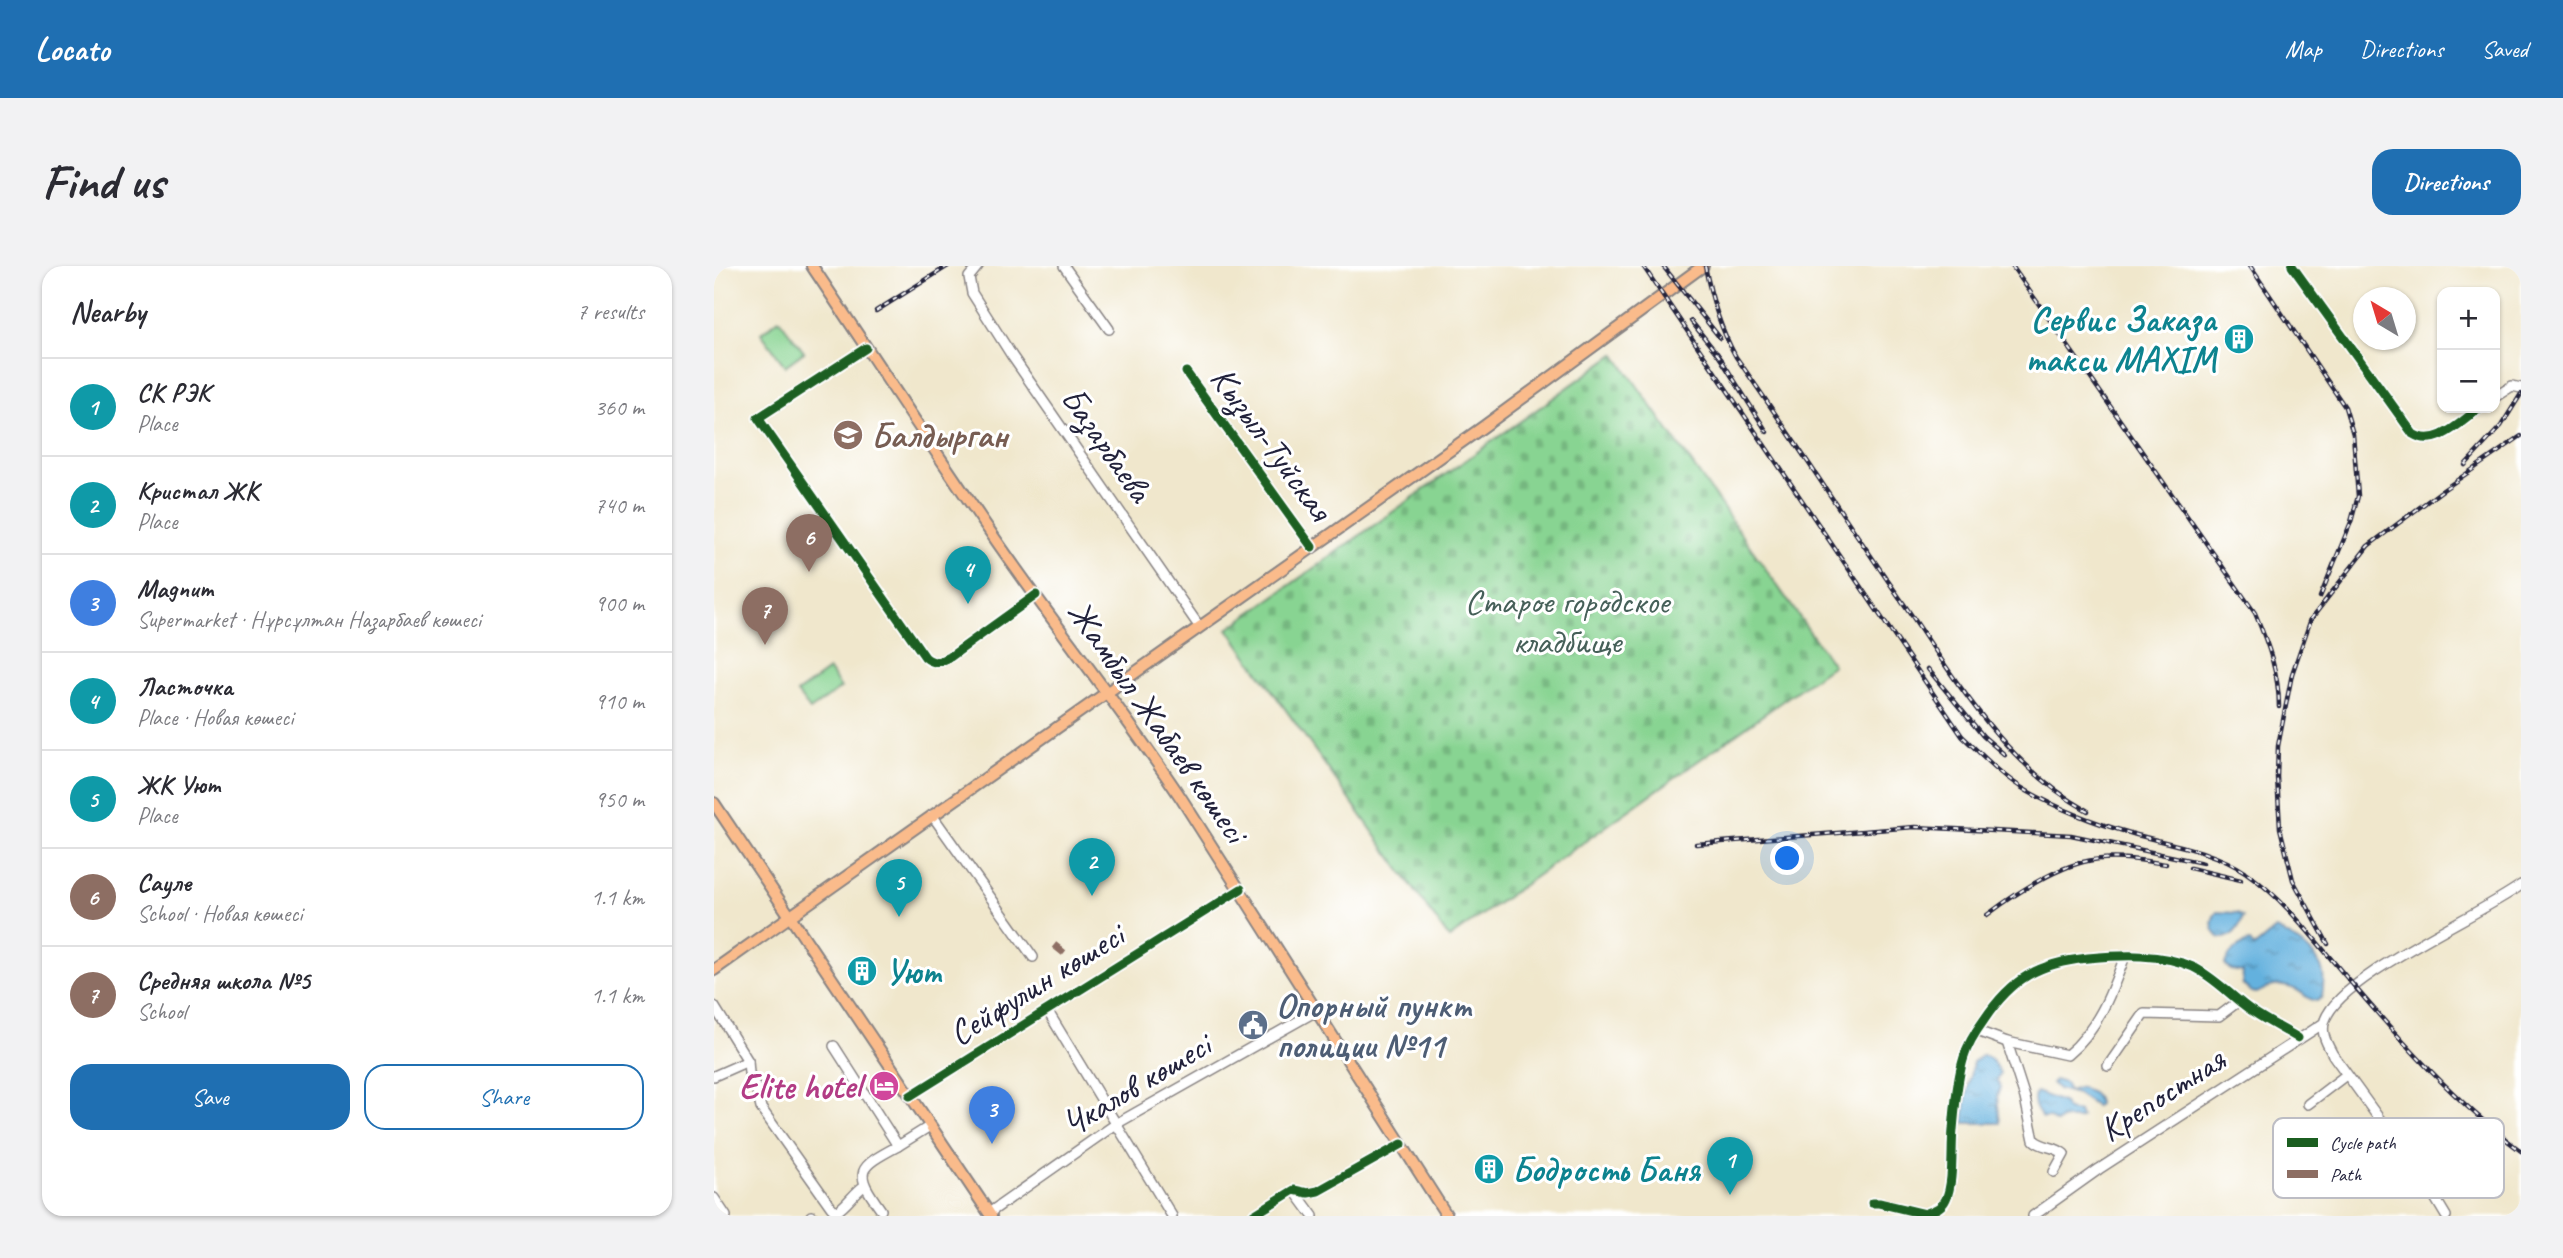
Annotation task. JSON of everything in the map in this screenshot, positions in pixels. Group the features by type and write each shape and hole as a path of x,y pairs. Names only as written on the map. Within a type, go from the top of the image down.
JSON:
{"main road":[{"name":"Жамбыл Жабаев көшесі","path":"811,266 1036,595 1161,767 1447,1216"},
{"path":"714,970 1483,427 1703,266"},
{"path":"714,803 990,1214"}],"street":[{"name":"Базарбаева","path":"978,266 969,277 971,293 1199,626"},
{"path":"1064,266 1109,329"},
{"path":"2292,266 2413,434 2423,439 2437,438 2473,413"},
{"path":"866,348 758,418 928,659 938,663 950,657 1036,595"},
{"name":"Кызыл-Туйская","path":"1186,372 1312,547"},
{"path":"2500,394 2510,387 2521,388"},
{"path":"932,815 1034,957"},
{"path":"2378,1118 2325,1041 2324,1023 2338,999 2358,982 2484,910 2521,885"},
{"name":"Сейфулин көшесі","path":"910,1096 1241,889"},
{"path":"1977,1031 2007,1042 2060,1055 2070,1053 2092,1028 2110,995 2125,956"},
{"path":"1872,1203 1879,1202 1925,1214 1944,1203 1948,1191 1953,1127 1963,1058 1977,1031 2005,992 2031,971 2080,959 2125,956 2174,960 2196,968 2239,1001 2298,1038"},
{"path":"2108,1066 2144,1014 2219,1016 2239,1001"},
{"path":"714,1006 748,1061 749,1073 761,1108 832,1214 864,1186"},
{"path":"1047,1010 1172,1216"},
{"name":"Чкалов көшесі","path":"990,1214 1116,1124 1318,1010"},
{"name":"Крепостная","path":"2033,1216 2099,1168 2324,1023"},
{"path":"2007,1042 2025,1098 2034,1140 2061,1150 2064,1154 2054,1172"},
{"path":"834,1046 898,1146"},
{"path":"714,1076 748,1061"},
{"path":"2308,1104 2346,1075"},
{"path":"881,1210 864,1186 863,1172 870,1162 930,1126"},
{"path":"1252,1216 1294,1190 1308,1193 1318,1191 1402,1144"},
{"path":"1294,1190 1313,1216"},
{"path":"714,1198 726,1216"},
{"path":"2435,1198 2446,1216"}],"green space":[{"path":"779,319 804,352 785,366 761,333"},
{"name":"Старое городское кладбище","path":"1615,354 1833,665 1449,938 1228,629"},
{"path":"829,670 841,688 810,710 797,693"}],"water":[{"path":"2217,912 2237,913 2243,917 2237,929 2228,937 2220,938 2213,929 2212,922"},
{"path":"2276,929 2304,947 2321,966 2323,991 2322,997 2317,1001 2286,986 2251,992 2242,984 2243,972 2231,970 2225,965 2228,957 2238,947 2250,942 2254,947"},
{"path":"1983,1055 1991,1059 2000,1073 1997,1096 2000,1123 1964,1123 1973,1062"},
{"path":"2054,1080 2065,1083 2069,1091 2081,1087 2096,1097 2098,1104 2095,1106 2077,1094 2058,1089 2052,1083"},
{"path":"2036,1092 2062,1102 2067,1110 2079,1112 2081,1117 2061,1119 2056,1123 2049,1118 2043,1118 2035,1106"}],"railway":[{"path":"876,311 948,266"},
{"path":"1643,266 1962,736 2010,779 2052,804 2117,829 2219,858 2260,883 2287,908 2430,1070 2481,1118"},
{"path":"1663,266 1720,338"},
{"path":"1705,266 1717,313 1736,357 1964,693 2032,771 2088,811"},
{"path":"2012,266 2255,613 2272,659 2279,707"},
{"path":"2250,266 2345,407 2353,434 2358,496 2351,522 2320,597"},
{"path":"1691,321 1722,360"},
{"path":"1717,353 1767,432"},
{"path":"2465,465 2501,426 2521,394"},
{"path":"2328,944 2293,880 2280,828 2277,777 2278,746 2292,674 2311,619 2368,546 2521,436"},
{"path":"1928,669 1983,736 2005,755"},
{"path":"1696,844 1915,827 2071,835 2203,863"},
{"path":"1987,915 2045,877 2083,862 2114,859 2166,864"},
{"path":"2190,868 2241,880"},
{"path":"2504,1138 2521,1151"}],"marked path":[{"path":"1054,945 1064,953"}],"cycle path":[{"path":"2292,266 2413,434 2422,438 2440,436 2474,413"},
{"path":"866,348 758,418 928,660 937,662 950,657 1036,595"},
{"path":"1186,372 1312,547"},
{"path":"910,1096 1241,889"},
{"path":"1872,1203 1925,1214 1944,1202 1950,1184 1958,1084 1972,1037 2005,993 2016,983 2041,969 2071,960 2114,956 2155,957 2181,962 2207,975 2250,1010 2298,1038"},
{"path":"1252,1216 1294,1190 1308,1193 1318,1191 1402,1144"}],"place":[{"name":"Сервис Заказа такси MAXIM","path":"2239,339"},
{"name":"Балдырган","path":"848,435"},
{"name":"Сауле","path":"809,572"},
{"name":"Ласточка","path":"968,604"},
{"name":"Средняя школа №5","path":"765,645"},
{"name":"Кристал ЖК","path":"1092,896"},
{"name":"ЖК Уют","path":"899,917"},
{"name":"Уют","path":"862,971"},
{"name":"Опорный пункт полиции №11","path":"1253,1025"},
{"name":"Elite hotel","path":"884,1086"},
{"name":"Magnum","path":"992,1144"},
{"name":"Бодрость Баня","path":"1489,1169"},
{"name":"СК РЭК","path":"1730,1195"}]}
